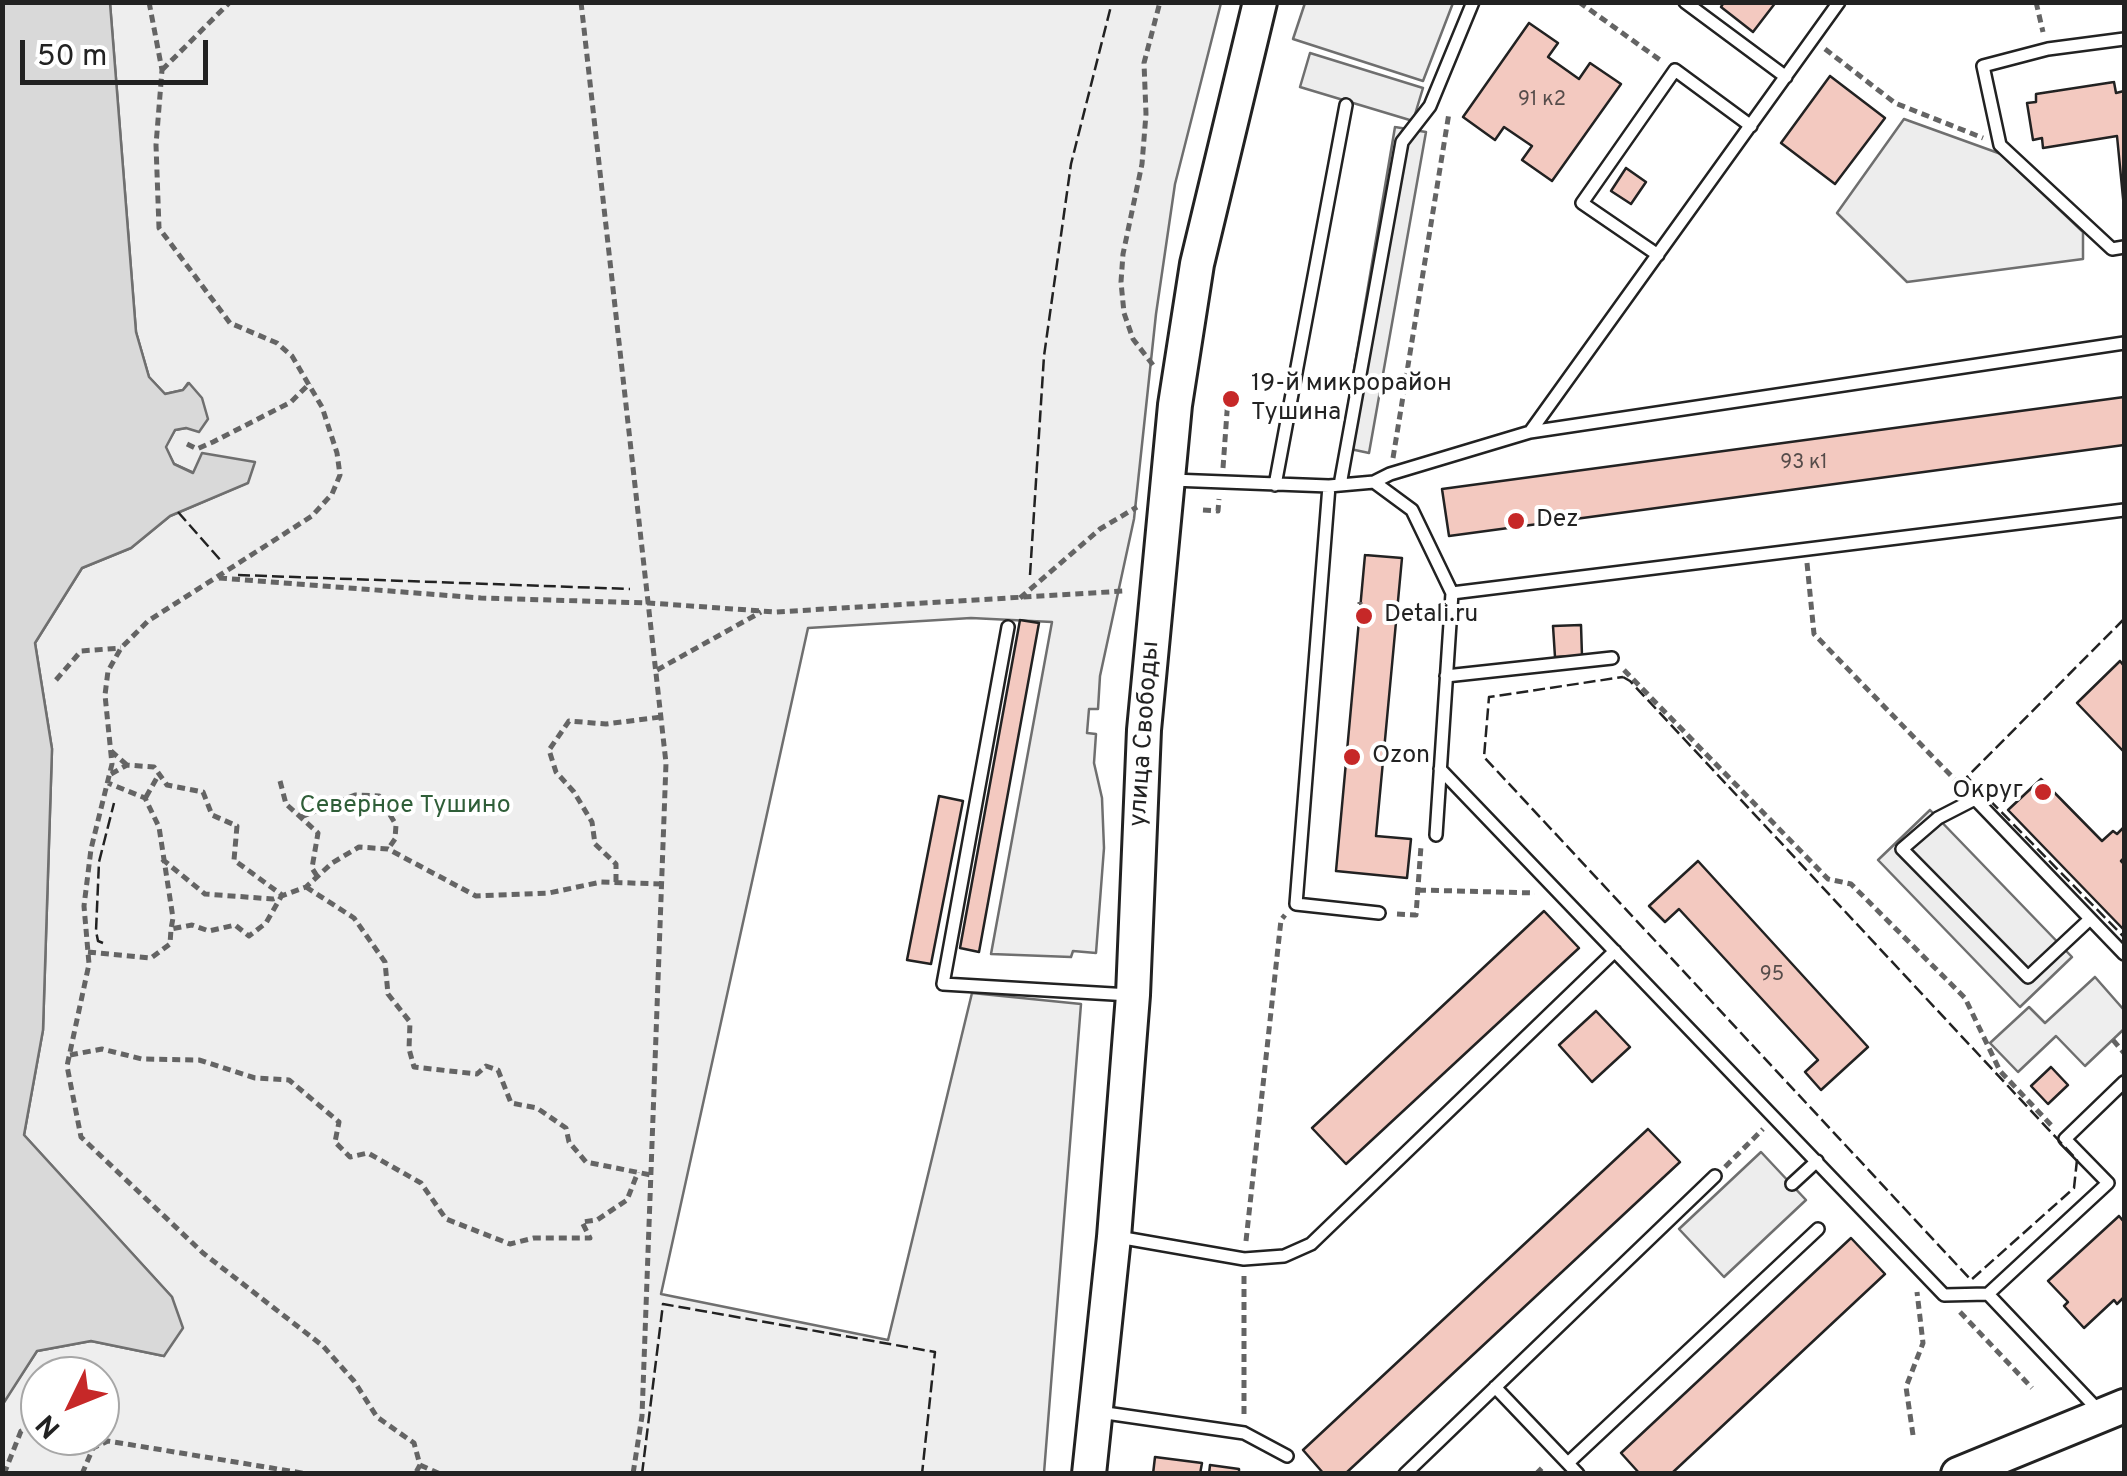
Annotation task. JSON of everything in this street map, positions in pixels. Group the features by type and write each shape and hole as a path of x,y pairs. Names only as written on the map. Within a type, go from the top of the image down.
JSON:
{"main road":[{"name":"улица Свободы","path":"1089,1474 1114,1236 1133,995 1144,730 1168,480 1197,264 1260,2"},
{"path":"1958,1474 2114,1411"}],"lane":[{"path":"1379,913 1296,904 1335,485 1402,142 1430,106 1473,2"},
{"path":"1686,2 1786,77"},
{"path":"1530,432 1839,2"},
{"path":"2124,40 2048,50 1982,66 2000,145 2112,249 2124,248"},
{"path":"1658,255 1582,203 1675,70 1751,126"},
{"path":"1275,485 1346,105"},
{"path":"1168,480 1275,485 1374,482 1530,432 2124,343"},
{"path":"1374,482 1412,510 1452,593 1436,835"},
{"path":"1452,593 2124,510"},
{"path":"1008,627 942,984 1133,995"},
{"path":"1446,676 1612,658"},
{"path":"1440,769 1944,1295 1988,1294 2108,1182 2064,1139 2124,1082"},
{"path":"2090,919 2028,977 1902,849 1938,818 1978,796 2124,954"},
{"path":"1114,1236 1244,1259 1284,1256 1311,1244 1616,951"},
{"path":"1792,1184 1817,1161"},
{"path":"1405,1474 1715,1176"},
{"path":"1568,1463 1818,1228"},
{"path":"1988,1294 2114,1411"},
{"path":"1495,1386 1578,1474"},
{"path":"1093,1411 1244,1434 1287,1456"}],"path":[{"path":"149,2 162,70 156,145 159,228 230,323 277,343 292,356 322,407 340,475 332,494 312,516 148,621 121,648 108,671 108,779 84,906 89,964 67,1066 81,1137 203,1253 323,1346 377,1417 414,1443 420,1465 415,1474"},
{"path":"162,70 230,2"},
{"path":"581,2 666,763 642,1416 634,1474"},
{"path":"1153,365 1132,339 1121,282 1142,164 1144,63 1160,2"},
{"path":"1579,2 1675,70"},
{"path":"2036,2 2048,50"},
{"path":"1813,40 1895,103 2000,145"},
{"path":"1390,474 1449,111"},
{"path":"187,444 197,449 214,442 292,402 310,383"},
{"path":"1203,510 1218,511 1228,398"},
{"path":"1020,598 1100,529 1140,505"},
{"path":"1805,548 1814,634 1978,796"},
{"path":"216,578 481,598 764,611 1124,591"},
{"path":"656,670 764,611"},
{"path":"56,680 81,651 121,648"},
{"path":"1612,658 1828,879 1851,884 1965,998 2000,1070 2064,1139"},
{"path":"616,882 616,864 595,844 592,822 556,772 549,750 569,721 606,724 661,717"},
{"path":"110,751 127,765 154,767 167,785 203,792 212,815 236,826 234,860 282,896"},
{"path":"108,779 127,765"},
{"path":"145,798 159,774"},
{"path":"88,952 151,958 170,944 172,929 159,826 145,798 108,779"},
{"path":"280,781 286,804 318,833 312,868 317,877"},
{"path":"301,817 355,795 379,796 396,825 395,839 388,848"},
{"path":"1379,913 1416,915 1422,835 1436,835"},
{"path":"162,859 205,894 272,899 306,887 332,863 359,847 388,848 476,896 549,893 601,882 662,884"},
{"path":"306,887 354,918 385,962 388,994 410,1022 409,1048 414,1067 477,1074 486,1066 498,1070 511,1104 537,1108 566,1128 569,1142 586,1162 651,1175"},
{"path":"1418,890 1560,893"},
{"path":"172,929 192,925 208,932 235,925 249,936 266,924 282,896"},
{"path":"1244,1434 1244,1259 1280,920 1296,904"},
{"path":"2113,1040 2124,1053"},
{"path":"69,1056 102,1050 142,1059 199,1060 255,1078 290,1080 338,1122 335,1142 350,1157 368,1153 421,1183 446,1219 510,1244 534,1238 590,1238 582,1222 597,1220 627,1200 638,1172"},
{"path":"1715,1176 1775,1118"},
{"path":"1912,1261 1924,1343 1906,1387 1913,1435"},
{"path":"1944,1295 2032,1388"},
{"path":"4,1474 20,1436"},
{"path":"120,1443 308,1474"},
{"path":"420,1465 440,1474"}],"green space":[{"path":"1305,2 1453,3 1423,81 1293,39"},
{"name":"Северное Тушино","path":"110,3 1221,3 1175,184 1156,314 1134,519 1100,676 1098,709 1089,709 1087,733 1096,734 1094,763 1102,798 1104,848 1096,953 1073,951 1071,957 991,954 1052,622 971,618 808,628 661,1294 888,1340 972,993 1081,1004 1044,1473 3,1473 2,1404 20,1377 20,1456 120,1456 120,1356 34,1356 37,1351 91,1341 164,1356 172,1297 24,1135 43,1030 52,749 35,643 82,568 131,548 170,516 247,483 194,473 174,464 165,447 175,430 186,428 188,383 183,390 165,394 149,377 136,332"},
{"path":"2095,977 2124,1010 2124,1029 2085,1066 2056,1036 2018,1072 1990,1043 2029,1007 2045,1023"}],"shaded area":[{"path":"3,2 110,3 136,332 149,377 165,394 183,390 189,383 202,398 208,419 199,432 175,430 166,447 174,464 193,473 202,453 255,462 248,483 170,516 131,548 82,568 35,643 52,749 43,1030 24,1135 172,1297 183,1328 164,1356 91,1341 20,1356 20,1378 3,1404"},
{"path":"1310,53 1423,88 1413,121 1300,87"},
{"path":"1904,119 2001,154 2083,232 2083,259 1907,282 1837,213"},
{"path":"1395,127 1426,132 1369,453 1341,447"},
{"path":"1930,810 2072,957 2020,1007 1878,860"},
{"path":"1761,1152 1806,1200 1724,1277 1679,1229"}],"building":[{"path":"1724,2 1776,2 1753,32 1721,7"},
{"path":"1529,23 1558,43 1548,57 1579,79 1590,63 1621,84 1552,181 1522,160 1532,146 1504,127 1495,140 1463,117"},
{"path":"1830,76 1885,118 1835,184 1781,143"},
{"path":"2114,82 2116,93 2124,91 2124,208 2117,136 2043,148 2042,138 2033,140 2027,103 2036,102 2036,94"},
{"path":"1626,168 1646,182 1631,204 1611,191"},
{"path":"2124,397 2124,445 1449,536 1442,489"},
{"path":"1365,555 1402,558 1376,836 1411,839 1407,878 1336,871"},
{"path":"1020,620 1039,623 979,952 960,948"},
{"path":"1581,625 1582,656 1555,657 1553,626"},
{"path":"2120,661 2124,666 2124,752 2077,703"},
{"path":"2041,779 2102,841 2124,827 2124,930 2008,810"},
{"path":"939,796 963,801 931,964 907,960"},
{"path":"1698,861 1868,1047 1821,1090 1805,1072 1818,1060 1679,909 1665,922 1649,906"},
{"path":"1544,911 1579,948 1346,1164 1312,1128"},
{"path":"1596,1011 1630,1047 1592,1082 1559,1045"},
{"path":"2051,1067 2068,1085 2048,1104 2031,1086"},
{"path":"1648,1129 1680,1162 1345,1474 1324,1474 1303,1450"},
{"path":"2119,1216 2124,1222 2124,1297 2117,1304 2114,1300 2084,1328 2064,1306 2068,1302 2048,1281"},
{"path":"1851,1238 1885,1274 1671,1474 1640,1474 1621,1453"},
{"path":"1155,1457 1202,1463 1200,1474 1153,1474"},
{"path":"1210,1465 1239,1469 1239,1474 1209,1474"}],"fence":[{"path":"1030,575 1044,356 1071,164 1112,2"},
{"path":"178,512 223,563"},
{"path":"238,575 630,589"},
{"path":"2124,619 1967,777 2124,937"},
{"path":"1623,677 2077,1160 2074,1188 1971,1280 1484,757 1489,697 1623,677"},
{"path":"103,943 98,941 96,931 99,862 114,803"},
{"path":"642,1474 663,1304 935,1352 922,1474"}],"place":[{"name":"19-й микрорайон Тушина","path":"1231,399"},
{"name":"Dez","path":"1516,521"},
{"name":"Detali.ru","path":"1364,616"},
{"name":"Ozon","path":"1352,757"},
{"name":"Округ","path":"2043,792"}]}
